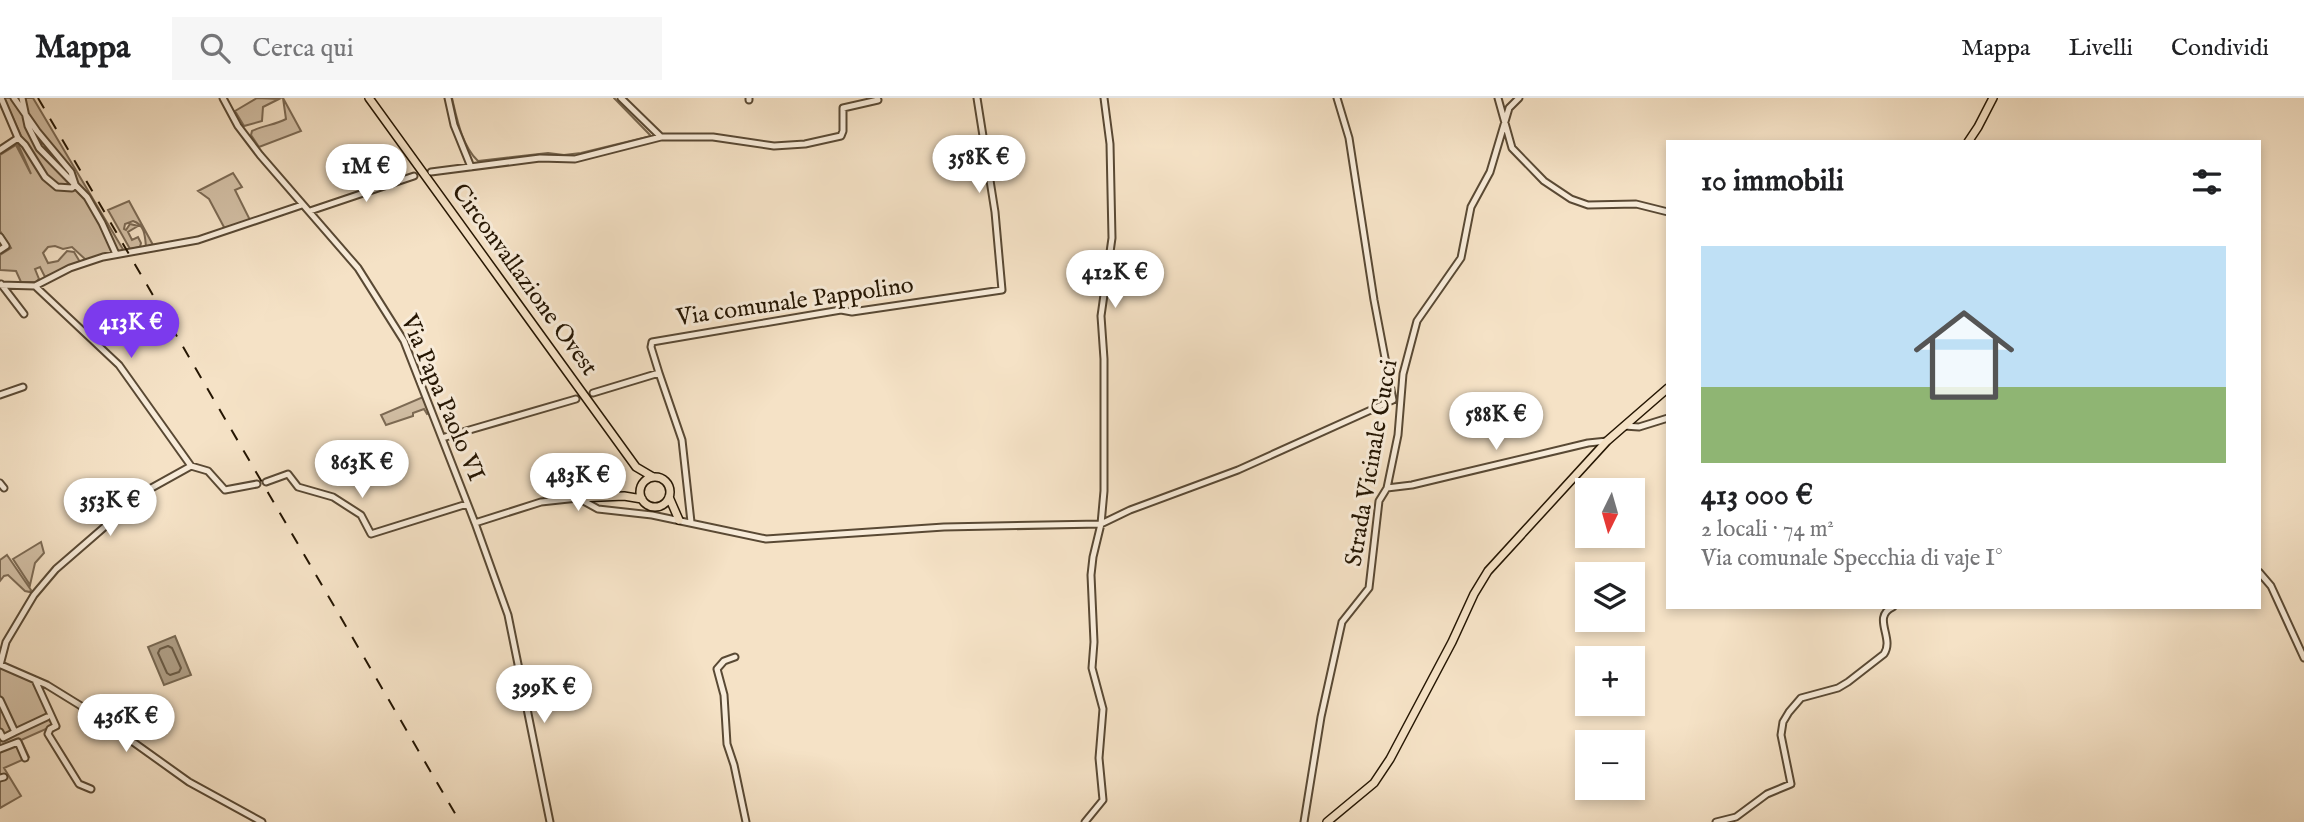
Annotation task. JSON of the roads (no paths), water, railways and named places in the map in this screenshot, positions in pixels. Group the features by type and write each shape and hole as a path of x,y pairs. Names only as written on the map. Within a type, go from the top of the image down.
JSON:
{"main road":[{"name":"Circonvallazione Ovest","path":"369,98 636,467 653,477"},
{"path":"1969,140 1993,98"},
{"path":"1327,822 1374,783 1390,759 1488,570 1607,441 1666,390"},
{"path":"636,467 642,486 642,499"},
{"path":"578,498 632,495 653,477 666,483 679,520"},
{"path":"624,496 642,499 653,507 663,505 675,511"},
{"path":"663,505 669,497"}],"street":[{"path":"1,98 18,138 49,181 64,189 75,184"},
{"path":"14,98 69,168 75,184"},
{"path":"22,98 30,132 42,153 91,203 116,254"},
{"name":"Via Papa Paolo VI","path":"223,98 238,126 302,205 358,268 404,341 475,523 512,634 550,822"},
{"path":"448,98 454,125 471,167"},
{"path":"621,98 661,137"},
{"name":"Via comunale Pappolino","path":"659,373 650,347 652,342 841,310 852,312 1002,290 995,212 977,98"},
{"path":"1086,822 1103,800 1100,758 1103,709 1091,668 1094,614 1091,575 1101,524 1104,444 1101,316 1110,262 1112,211 1110,144 1104,98"},
{"path":"475,523 541,502 578,498 598,509 691,522 766,539 944,527 1101,524 1130,510 1238,470 1393,400 1371,288 1349,138 1337,98"},
{"path":"1498,98 1512,148 1544,181 1570,199 1588,205 1636,204 1666,212"},
{"path":"1504,120 1509,108 1519,98"},
{"path":"431,172 540,158 575,159 661,137 713,137 774,146 806,144 841,136 843,108 878,100"},
{"name":"Strada Vicinale Cucci","path":"1304,822 1321,717 1342,622 1369,588 1379,501 1387,488 1398,435 1403,374 1417,321 1461,258 1471,207 1490,172 1504,120"},
{"path":"0,150 18,138"},
{"path":"310,211 414,176"},
{"path":"0,284 35,286 70,268 116,254 198,240 302,205"},
{"path":"0,237 3,248"},
{"path":"0,284 24,314"},
{"path":"35,286 119,365 191,466 208,471 225,490 257,484"},
{"path":"593,393 659,373 682,440 691,522"},
{"path":"0,395 23,387"},
{"path":"442,438 576,399"},
{"path":"1623,426 1639,428 1666,419"},
{"path":"1387,488 1424,483 1588,443 1607,441"},
{"path":"191,466 146,491 57,568 34,595 6,642 0,665 35,680 94,714 189,782 262,822"},
{"path":"266,482 288,474 299,487 333,497 361,514 371,534 467,504"},
{"path":"2261,574 2271,586 2304,658"},
{"path":"1716,822 1736,817 1767,794 1791,784 1781,735 1783,722 1801,698 1838,688 1884,654 1888,643 1883,616 1889,609"},
{"path":"735,657 723,661 717,669 724,695 727,744 746,822"},
{"path":"35,680 56,726 50,729 48,734 79,784 91,789"},
{"path":"1,703 15,732"},
{"path":"25,758 19,742 3,748 1,735 47,718"}],"water":[{"path":"175,636 191,675 164,685 148,647"}],"waterway":[{"path":"452,98 464,140 478,161 548,153 581,153 651,136"},
{"path":"614,98 650,135"}],"railway":[{"path":"38,98 460,822"}]}
